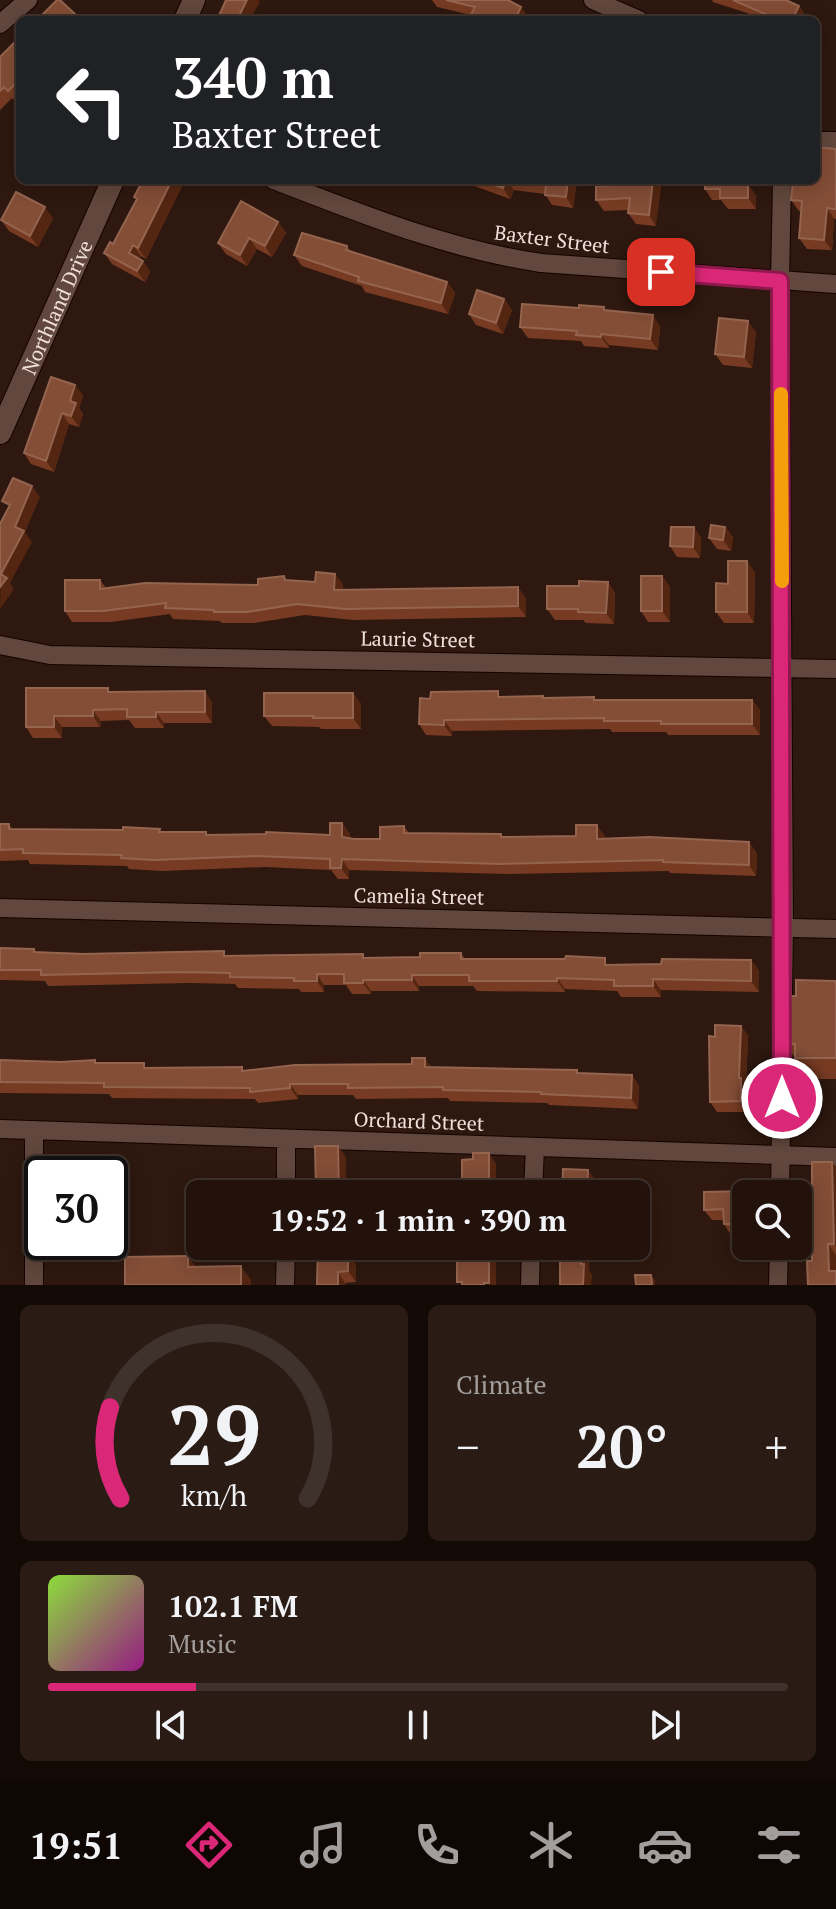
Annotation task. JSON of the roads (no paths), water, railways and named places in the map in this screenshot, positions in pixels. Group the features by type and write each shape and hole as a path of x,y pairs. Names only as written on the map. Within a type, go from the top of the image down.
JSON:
{"street":[{"path":"0,24 28,0"},
{"path":"593,0 630,16"},
{"name":"Northland Drive","path":"0,433 111,184"},
{"name":"Baxter Street","path":"284,184 402,230 506,258 836,284"},
{"path":"780,1180 784,927 782,184"},
{"name":"Laurie Street","path":"0,645 50,655 836,669"},
{"name":"Camelia Street","path":"0,908 836,929"},
{"name":"Orchard Street","path":"0,1129 836,1157"},
{"path":"34,1130 34,1285"},
{"path":"286,1139 286,1180"},
{"path":"534,1180 535,1147"},
{"path":"285,1285 286,1260"},
{"path":"530,1285 531,1260"},
{"path":"778,1285 779,1260"}]}
